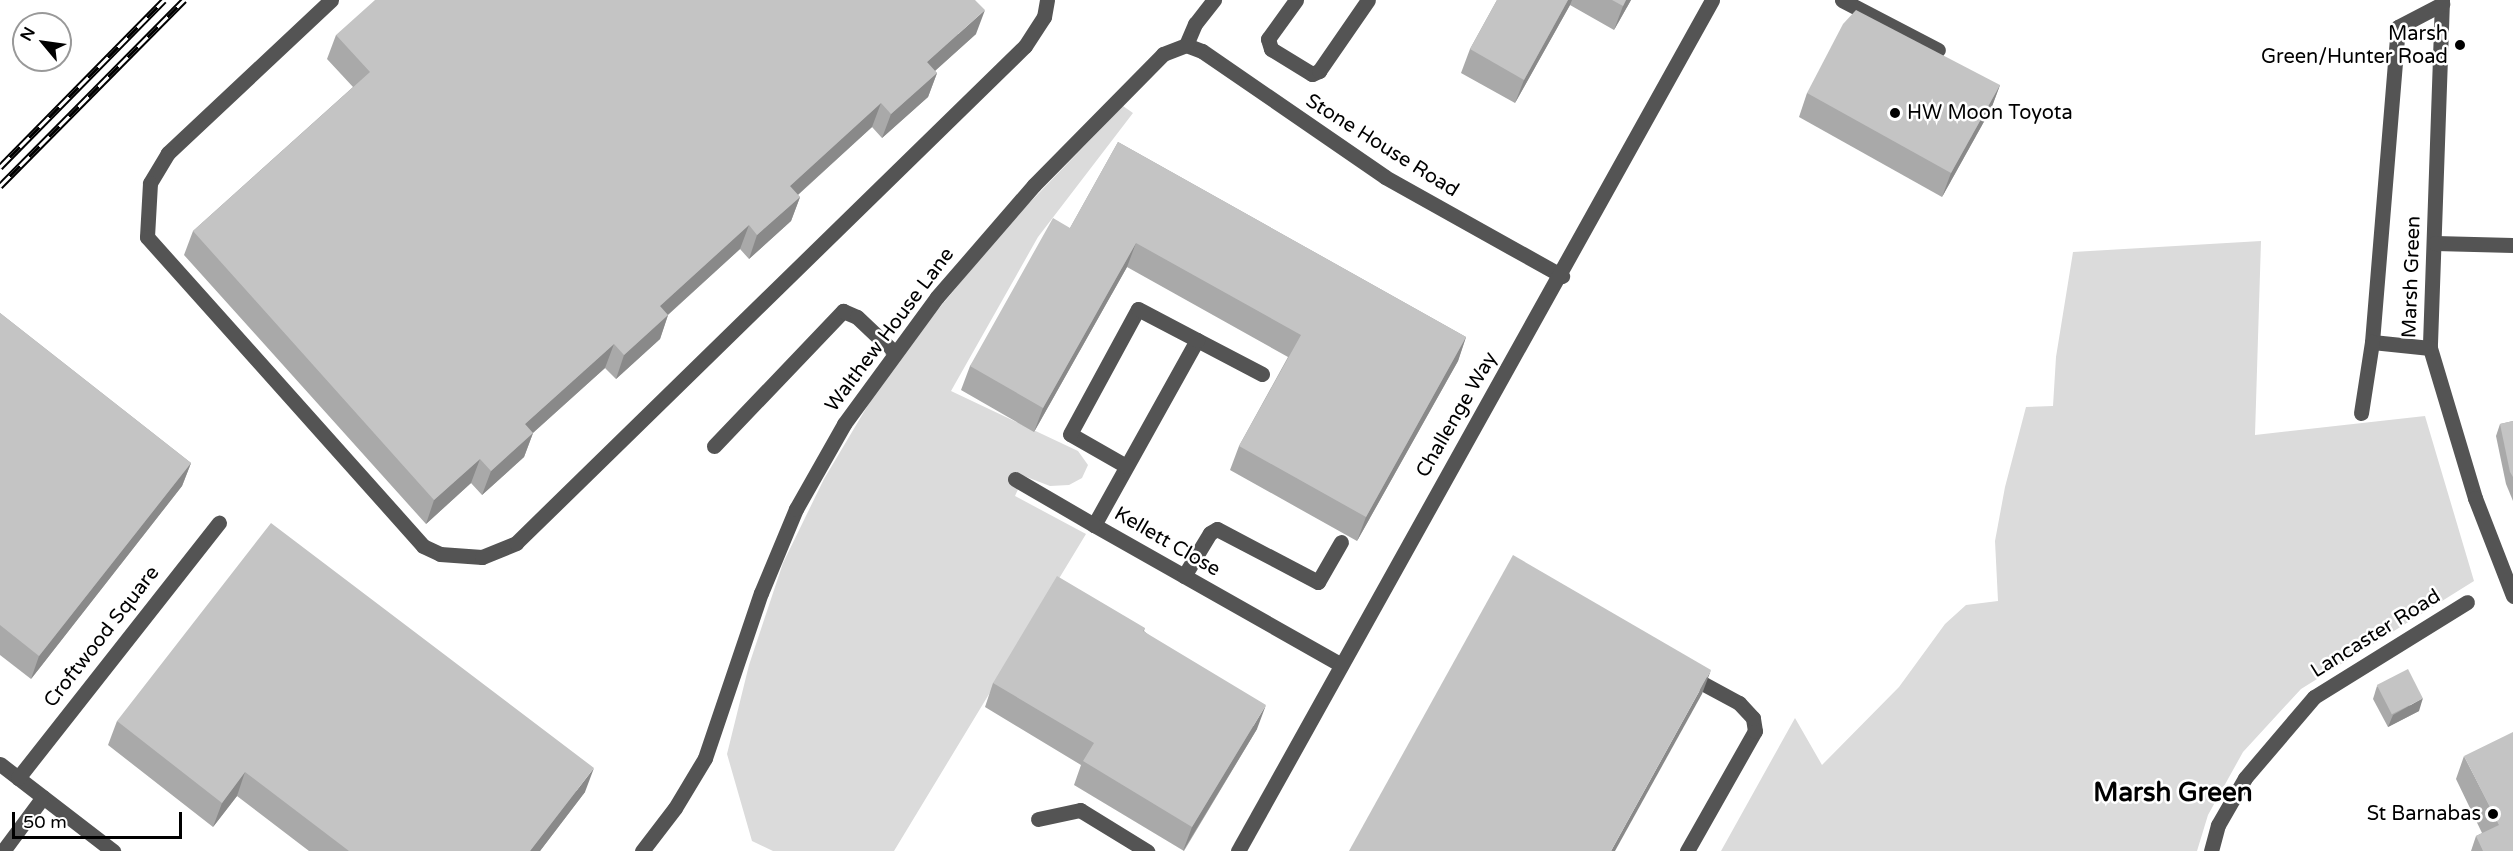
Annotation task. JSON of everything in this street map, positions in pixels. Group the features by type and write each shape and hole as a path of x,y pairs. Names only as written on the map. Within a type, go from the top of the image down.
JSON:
{"street":[{"path":"331,0 168,153 150,183 147,237 423,546 440,554 482,557 516,543 1025,46 1044,17 1047,0"},
{"path":"1186,45 1214,0"},
{"path":"1296,0 1268,39 1271,50 1312,74 1319,71 1368,0"},
{"name":"Challenge Way","path":"1238,851 1562,276 1712,0"},
{"path":"1842,0 1938,50"},
{"path":"2361,413 2372,342 2398,27 2442,2"},
{"name":"Marsh Green","path":"2442,2 2430,348 2475,498 2513,596"},
{"name":"Stone House Road","path":"1186,45 1202,51 1385,177 1562,276"},
{"name":"Walthew House Lane","path":"642,851 675,808 705,758 761,593 796,509 844,424 937,297 1034,185 1163,54 1186,45"},
{"path":"2435,243 2513,245"},
{"path":"1126,466 1070,434 1138,309 1262,374"},
{"path":"714,446 843,311 857,317 895,353"},
{"name":"Kellett Close","path":"1197,340 1094,525 1341,665"},
{"path":"2372,342 2430,348"},
{"path":"1015,479 1094,525"},
{"name":"Croftwood Square","path":"18,778 219,523"},
{"path":"1185,576 1210,533 1217,530 1318,582 1341,542"},
{"name":"Lancaster Road","path":"2211,851 2218,825 2245,778 2314,697 2467,602"},
{"path":"1678,670 1739,703 1753,718 1755,731 1687,851"},
{"path":"0,764 113,851"},
{"path":"3,851 43,797"},
{"path":"1038,819 1080,810 1147,851"}],"shaded area":[{"path":"1123,106 1133,113 1038,237 951,391 1078,451 1088,465 1082,478 1069,485 1050,486 1024,476 1015,496 1086,534 894,851 773,851 752,841 727,754 749,665 783,563 824,479 874,395 936,312 1007,226"},
{"path":"2261,241 2255,435 2425,416 2474,581 2301,689 2243,752 2208,815 2197,851 1721,851 1795,718 1822,765 1899,687 1945,624 1966,605 1998,601 1995,541 2005,487 2026,407 2053,406 2056,357 2073,252"}],"building":[{"path":"375,0 975,0 985,10 927,62 937,73 891,114 881,103 790,186 800,197 757,235 749,225 660,306 668,315 624,355 614,344 525,424 533,433 491,471 480,459 434,500 193,231 370,72 336,35"},
{"path":"1497,0 1568,0 1524,80 1470,49"},
{"path":"1612,0 1626,0 1623,6"},
{"name":"HW Moon Toyota","path":"1856,10 2000,85 1951,173 1807,93 1843,24"},
{"path":"1118,142 1466,337 1366,517 1239,446 1301,335 1136,243 1043,408 970,366 1053,218 1070,228"},
{"path":"0,313 191,463 39,656 0,625"},
{"path":"2513,421 2513,477 2500,424"},
{"path":"271,523 594,768 530,851 349,851 245,772 222,803 117,721"},
{"path":"1513,555 1711,670 1611,851 1349,851"},
{"path":"1057,576 1145,628 1143,631 1266,705 1192,827 1083,761 1094,743 993,683"},
{"path":"2408,669 2423,698 2392,714 2377,685"},
{"name":"St Barnabas","path":"2513,732 2513,851 2483,851 2476,836 2499,825 2464,756"}],"railway":[{"path":"0,167 164,0"},
{"path":"0,186 184,0"}],"place":[{"name":"Marsh Green/Hunter Road","path":"2460,45"},
{"name":"HW Moon Toyota","path":"1895,113"},
{"name":"St Barnabas","path":"2493,814"}],"district":[{"name":"Marsh Green","path":"2173,793"}]}
